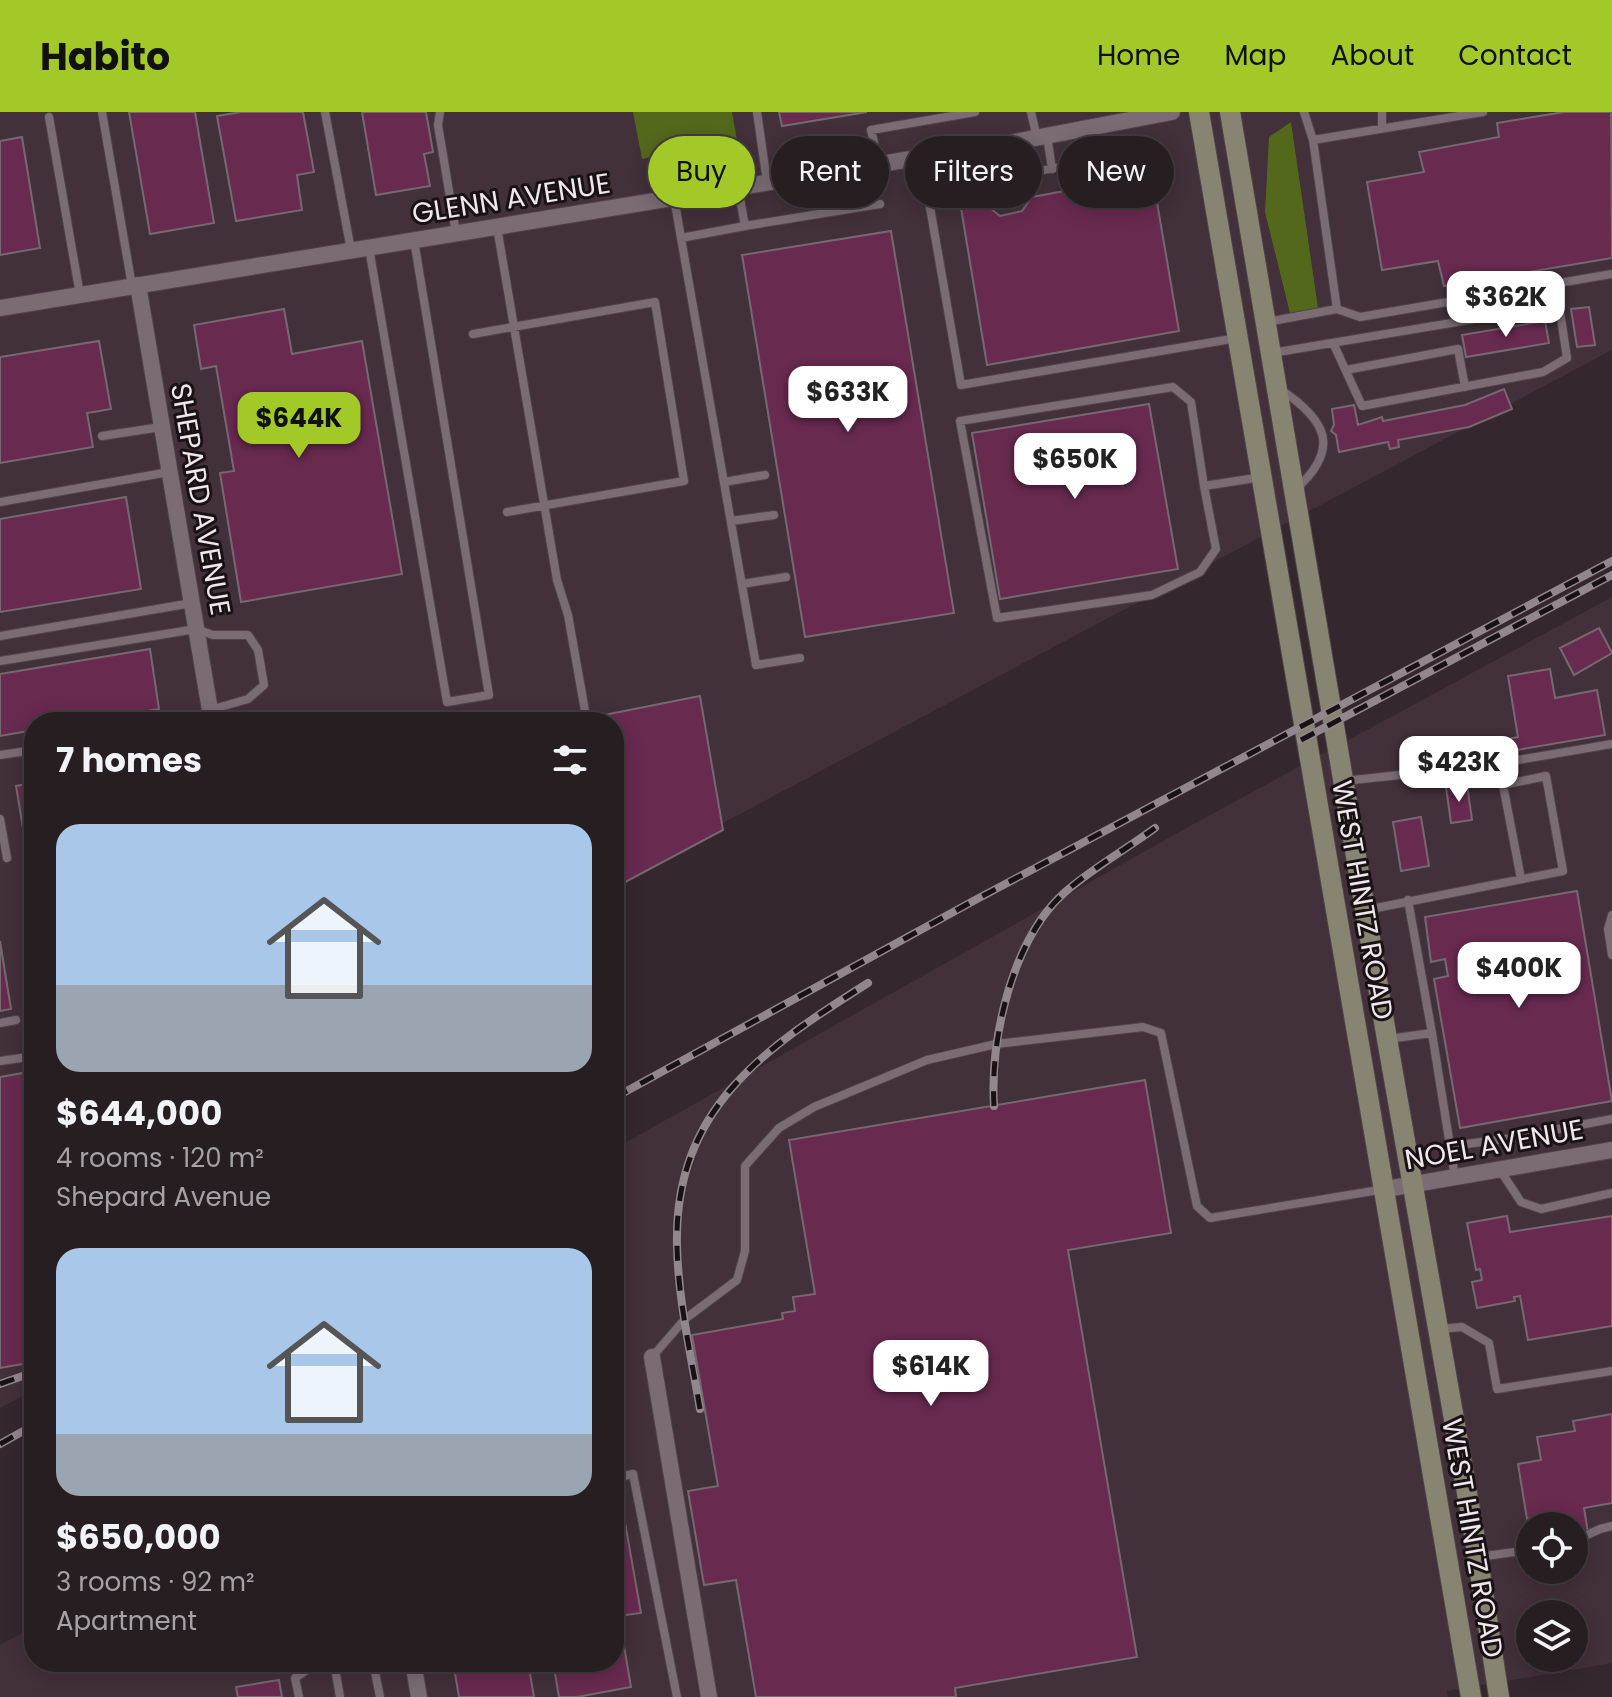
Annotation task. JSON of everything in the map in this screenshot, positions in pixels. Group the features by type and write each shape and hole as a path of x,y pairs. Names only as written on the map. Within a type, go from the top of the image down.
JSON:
{"main road":[{"name":"WEST HINTZ ROAD","path":"1199,112 1471,1697"},
{"name":"WEST HINTZ ROAD","path":"1230,112 1499,1697"}],"street":[{"name":"GLENN AVENUE","path":"1042,137 1172,112"},
{"name":"GLENN AVENUE","path":"755,184 771,181"},
{"name":"GLENN AVENUE","path":"0,308 648,202"},
{"name":"SHEPARD AVENUE","path":"135,286 210,712"},
{"name":"NOEL AVENUE","path":"1386,1189 1612,1150"},
{"path":"652,1357 709,1697"},
{"path":"415,1672 419,1697"}],"lane":[{"path":"102,112 135,286"},
{"path":"325,112 351,250"},
{"path":"440,112 438,125 456,233"},
{"path":"757,112 767,182"},
{"path":"872,136 871,130 975,112"},
{"path":"1031,112 1042,136"},
{"path":"1304,112 1313,140 1337,309"},
{"path":"1382,112 1382,129"},
{"path":"1313,140 1483,112"},
{"path":"49,117 80,295"},
{"path":"1042,137 1052,169"},
{"path":"1042,171 1058,168"},
{"path":"676,208 756,665 800,658"},
{"path":"742,208 745,226"},
{"path":"681,238 855,208"},
{"path":"930,208 961,385 1238,337"},
{"path":"497,226 545,506 585,712"},
{"path":"368,248 447,702 489,695 414,240"},
{"path":"1266,322 1337,309 1360,317 1612,274"},
{"path":"473,334 655,302 684,481 507,512"},
{"path":"1271,354 1559,305 1567,358 1543,372 1362,406 1334,345"},
{"path":"1346,370 1458,349 1465,387"},
{"path":"1277,386 1305,405 1326,439 1311,476 1294,490"},
{"path":"1173,387 1191,402 1204,486 1216,549 1200,572 1152,595 997,618 960,421 1173,387"},
{"path":"102,436 162,427"},
{"path":"0,502 169,472"},
{"path":"724,482 765,475"},
{"path":"1204,486 1262,477"},
{"path":"731,521 774,515"},
{"path":"742,584 786,577"},
{"path":"0,636 192,603"},
{"path":"0,661 196,629 213,635 248,635 258,650 264,685 248,699 220,712"},
{"path":"1344,781 1483,766 1612,744"},
{"path":"0,755 24,751"},
{"path":"1366,910 1563,871 1546,776 1503,785 1521,879"},
{"path":"0,819 7,858"},
{"path":"1408,900 1455,1177"},
{"path":"1612,915 1608,929 1612,955"},
{"path":"0,1023 16,1020"},
{"path":"652,1357 685,1319 737,1280 745,1251 745,1166 779,1128 814,1107 927,1060 996,1044 1143,1027 1161,1033 1197,1206 1210,1218 1386,1189"},
{"path":"1387,1039 1432,1033"},
{"path":"0,1061 21,1058"},
{"path":"1450,1146 1612,1119"},
{"path":"1499,1170 1521,1202 1541,1209 1612,1193"},
{"path":"1438,1329 1462,1327 1489,1343 1497,1389 1612,1371"},
{"path":"624,1476 633,1474 677,1697"},
{"path":"1588,1535 1612,1526"},
{"path":"1477,1558 1516,1552"},
{"path":"299,1697 295,1678 304,1672"},
{"path":"336,1672 340,1697"},
{"path":"375,1672 380,1697"}],"shaded area":[{"path":"0,112 1612,112 1612,350 624,876 624,712 24,712 24,1395 0,1408"},
{"path":"1612,597 1612,1663 1588,1667 1588,1600 1516,1600 1516,1672 1559,1672 1447,1691 1448,1697 0,1697 0,1645 24,1632 24,1672 624,1672 624,1143 1199,821"}],"green space":[{"path":"633,112 732,112 736,136 648,136 648,158 642,159"},
{"path":"1291,122 1318,308 1290,313 1265,212 1269,137"}],"building":[{"path":"129,112 195,112 214,223 150,234"},
{"path":"241,112 303,112 314,172 297,175 302,210 236,221 217,116"},
{"path":"362,112 426,112 433,152 424,154 430,186 376,195"},
{"path":"779,112 867,112 782,126"},
{"path":"1564,112 1611,112 1612,258 1444,286 1438,261 1382,270 1367,182 1424,172 1419,152 1499,137 1497,123"},
{"path":"22,137 40,248 0,255 0,141"},
{"path":"1058,192 1058,208 1158,208 1179,331 987,365 961,208 990,208 1000,216 1024,208 1042,208 1042,195"},
{"path":"891,231 954,613 805,637 742,255"},
{"path":"1589,307 1595,345 1577,347 1571,309"},
{"path":"284,309 292,354 362,341 402,574 241,602 220,473 234,471 216,366 201,369 194,325"},
{"path":"1545,321 1549,343 1466,357 1462,335"},
{"path":"99,341 111,409 87,413 93,447 0,463 0,357"},
{"path":"1504,389 1512,409 1469,427 1398,440 1399,447 1390,449 1388,442 1339,452 1336,435 1331,431 1334,425 1332,409 1354,405 1358,425 1382,417 1383,421 1465,405"},
{"path":"1149,404 1178,569 1000,599 972,433"},
{"path":"126,497 141,589 0,612 0,519"},
{"path":"1599,628 1612,653 1574,675 1560,648"},
{"path":"150,649 159,709 141,712 24,712 24,732 0,736 0,674"},
{"path":"1550,669 1555,698 1597,690 1605,735 1511,751 1508,739 1518,737 1508,676"},
{"path":"700,696 723,830 624,883 624,712 619,712"},
{"path":"24,784 24,834 16,786"},
{"path":"1467,784 1472,820 1451,823 1446,787"},
{"path":"1421,817 1429,866 1401,871 1393,822"},
{"path":"1577,891 1612,1101 1460,1128 1434,979 1448,976 1445,959 1431,962 1425,917"},
{"path":"0,941 11,1009 0,1011"},
{"path":"23,1073 24,1079 24,1364 0,1368 0,1077"},
{"path":"1145,1080 1171,1233 1068,1250 1137,1657 955,1688 956,1697 756,1697 736,1580 704,1585 688,1491 718,1486 692,1335 783,1319 782,1313 795,1311 793,1297 815,1294 789,1140"},
{"path":"1507,1216 1510,1232 1612,1216 1612,1326 1528,1340 1520,1296 1514,1297 1515,1301 1477,1308 1472,1282 1482,1280 1480,1269 1476,1270 1467,1223"},
{"path":"1612,1414 1612,1503 1584,1508 1585,1512 1526,1512 1518,1464 1541,1460 1537,1437 1575,1431 1573,1421"},
{"path":"624,1517 641,1613 624,1615"},
{"path":"624,1646 631,1687 577,1697 559,1697 555,1672 624,1672"},
{"path":"455,1672 530,1672 534,1697 459,1697"},
{"path":"279,1680 282,1697 238,1697 236,1687"}],"railway":[{"path":"624,1093 977,899 1612,561"},
{"path":"1301,740 1612,575"},
{"path":"994,1106 996,1051 1001,1022 1018,963 1031,937 1046,913 1064,893 1155,828"},
{"path":"700,1409 682,1307 677,1245 680,1197 691,1155 709,1119 733,1087 762,1058 794,1032 868,983"},
{"path":"0,1384 24,1376"},
{"path":"0,1444 24,1431"}]}
